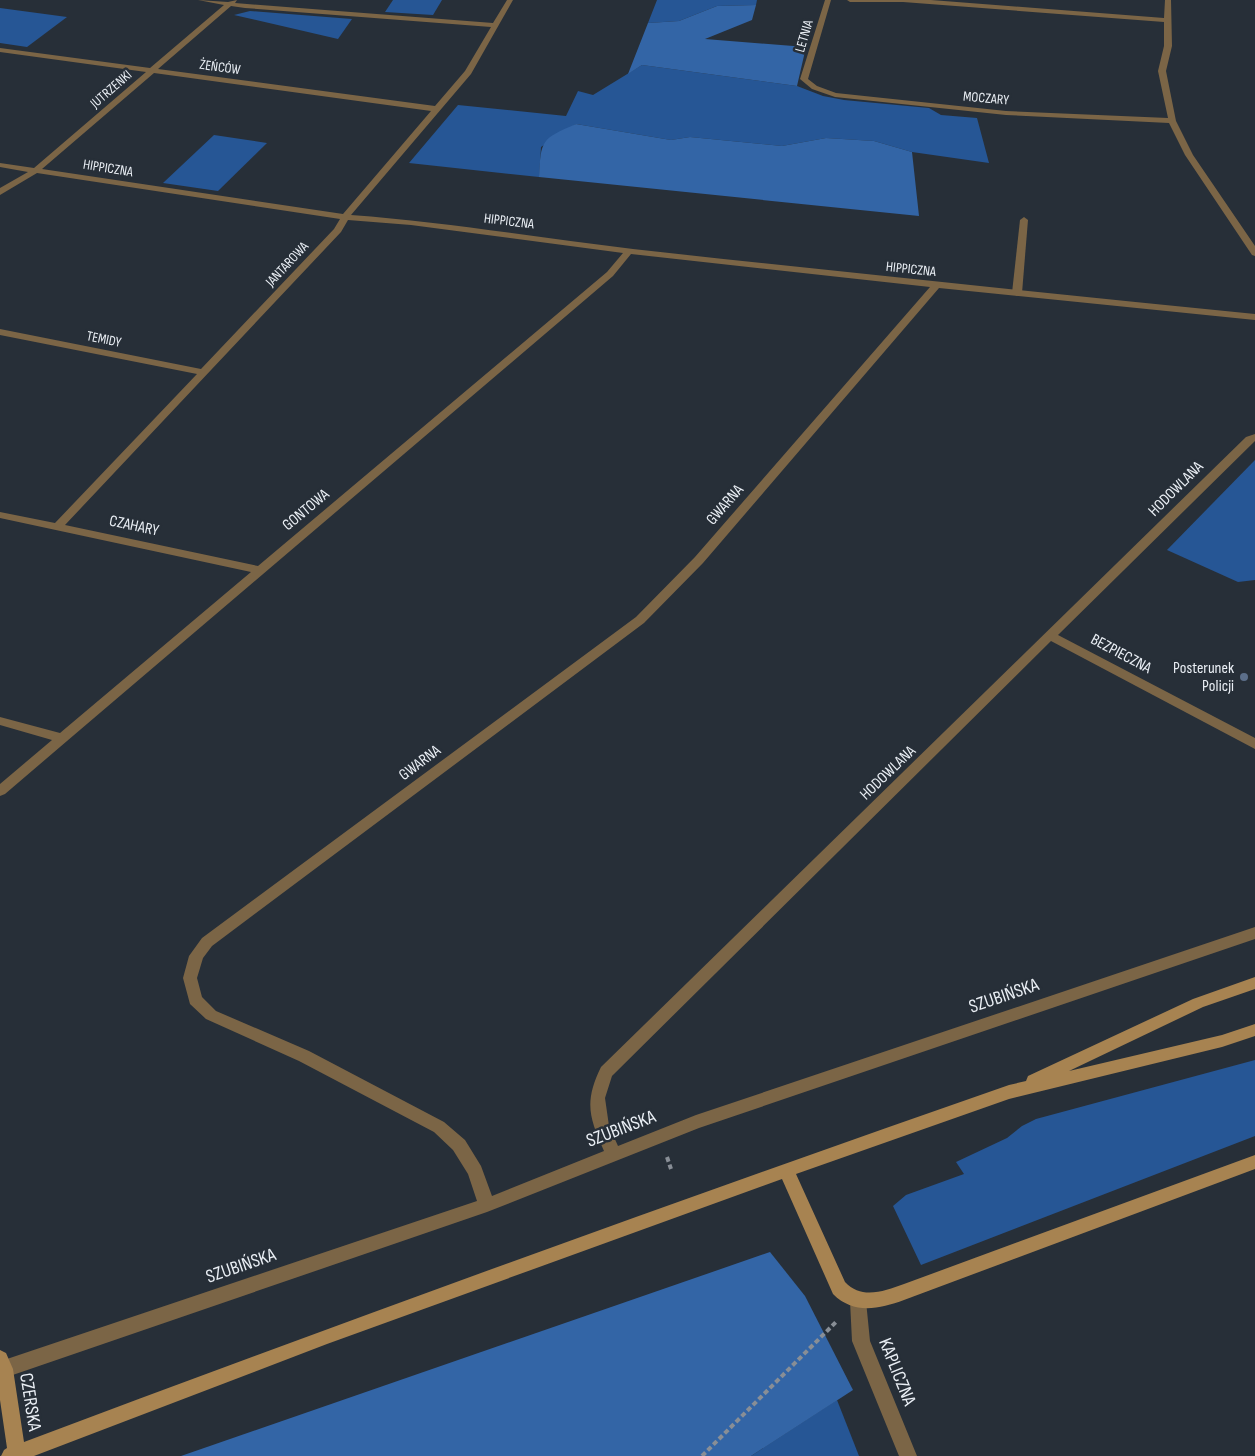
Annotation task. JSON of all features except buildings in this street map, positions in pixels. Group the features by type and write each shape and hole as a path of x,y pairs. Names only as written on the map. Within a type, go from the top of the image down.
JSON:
{"main road":[{"path":"14,1455 327,1336 786,1170 1009,1092 1198,1004 1255,983"},
{"path":"1009,1092 1222,1041 1255,1030"},
{"path":"786,1170 839,1288 848,1298 858,1301 875,1301 913,1289 1255,1162"},
{"name":"CZERSKA","path":"2,1364 14,1455"}],"street":[{"path":"201,0 496,25"},
{"name":"JANTAROWA","path":"58,526 338,230 346,217 468,72 510,0"},
{"name":"LETNIA","path":"804,79 828,0"},
{"path":"850,0 903,0 1169,20"},
{"path":"1168,0 1168,46 1162,71 1172,121 1189,155 1255,253"},
{"name":"JUTRZENKI","path":"0,192 35,171 232,2"},
{"name":"ŻEŃCÓW","path":"0,50 437,109"},
{"name":"MOCZARY","path":"804,79 811,86 835,95 998,112 1172,121"},
{"name":"HIPPICZNA","path":"0,165 346,217 411,222 629,251 937,285 1255,317"},
{"path":"1017,293 1024,220"},
{"name":"GONTOWA","path":"0,791 610,274 629,251"},
{"name":"GWARNA","path":"487,1205 474,1170 459,1146 439,1127 304,1056 210,1015 195,1000 190,978 196,956 207,942 640,620 699,560 937,285"},
{"name":"TEMIDY","path":"0,332 203,372"},
{"name":"HODOWLANA","path":"614,1155 601,1126 597,1098 606,1072 1250,439 1255,437"},
{"name":"CZAHARY","path":"0,515 260,570"},
{"name":"BEZPIECZNA","path":"1051,636 1255,744"},
{"path":"0,721 63,738"},
{"name":"SZUBIŃSKA","path":"2,1364 487,1205 696,1122 1255,933"},
{"name":"KAPLICZNA","path":"858,1301 861,1341 908,1456"}],"path":[{"path":"702,1456 858,1301"}],"shaded area":[{"path":"393,0 442,0 433,15 385,12"},
{"path":"657,0 757,0 756,5 717,6 679,21 648,23"},
{"path":"756,5 752,20 705,39 806,47 797,86 642,65 628,74 648,23 679,21 717,6"},
{"path":"0,8 67,17 27,47 0,43"},
{"path":"250,11 352,19 338,39 234,15"},
{"path":"642,65 797,86 823,96 844,100 929,108 941,115 977,118 989,163 912,152 874,141 826,138 782,146 690,137 671,140 576,124 541,147 539,177 409,163 458,105 566,116 578,91 593,95"},
{"path":"576,124 671,140 690,137 782,146 826,138 874,141 912,152 919,216 539,177 542,148 545,142 556,133"},
{"path":"214,135 267,143 218,191 163,183"},
{"path":"1255,460 1255,580 1238,582 1167,550"},
{"path":"1255,1060 1255,1136 921,1265 893,1206 906,1195 964,1174 956,1162 1007,1138 1022,1126 1036,1119"},
{"path":"770,1252 805,1296 853,1390 751,1456 181,1456"},
{"path":"837,1400 859,1456 751,1456"}],"place":[{"name":"Posterunek Policji","path":"1244,677"}]}
